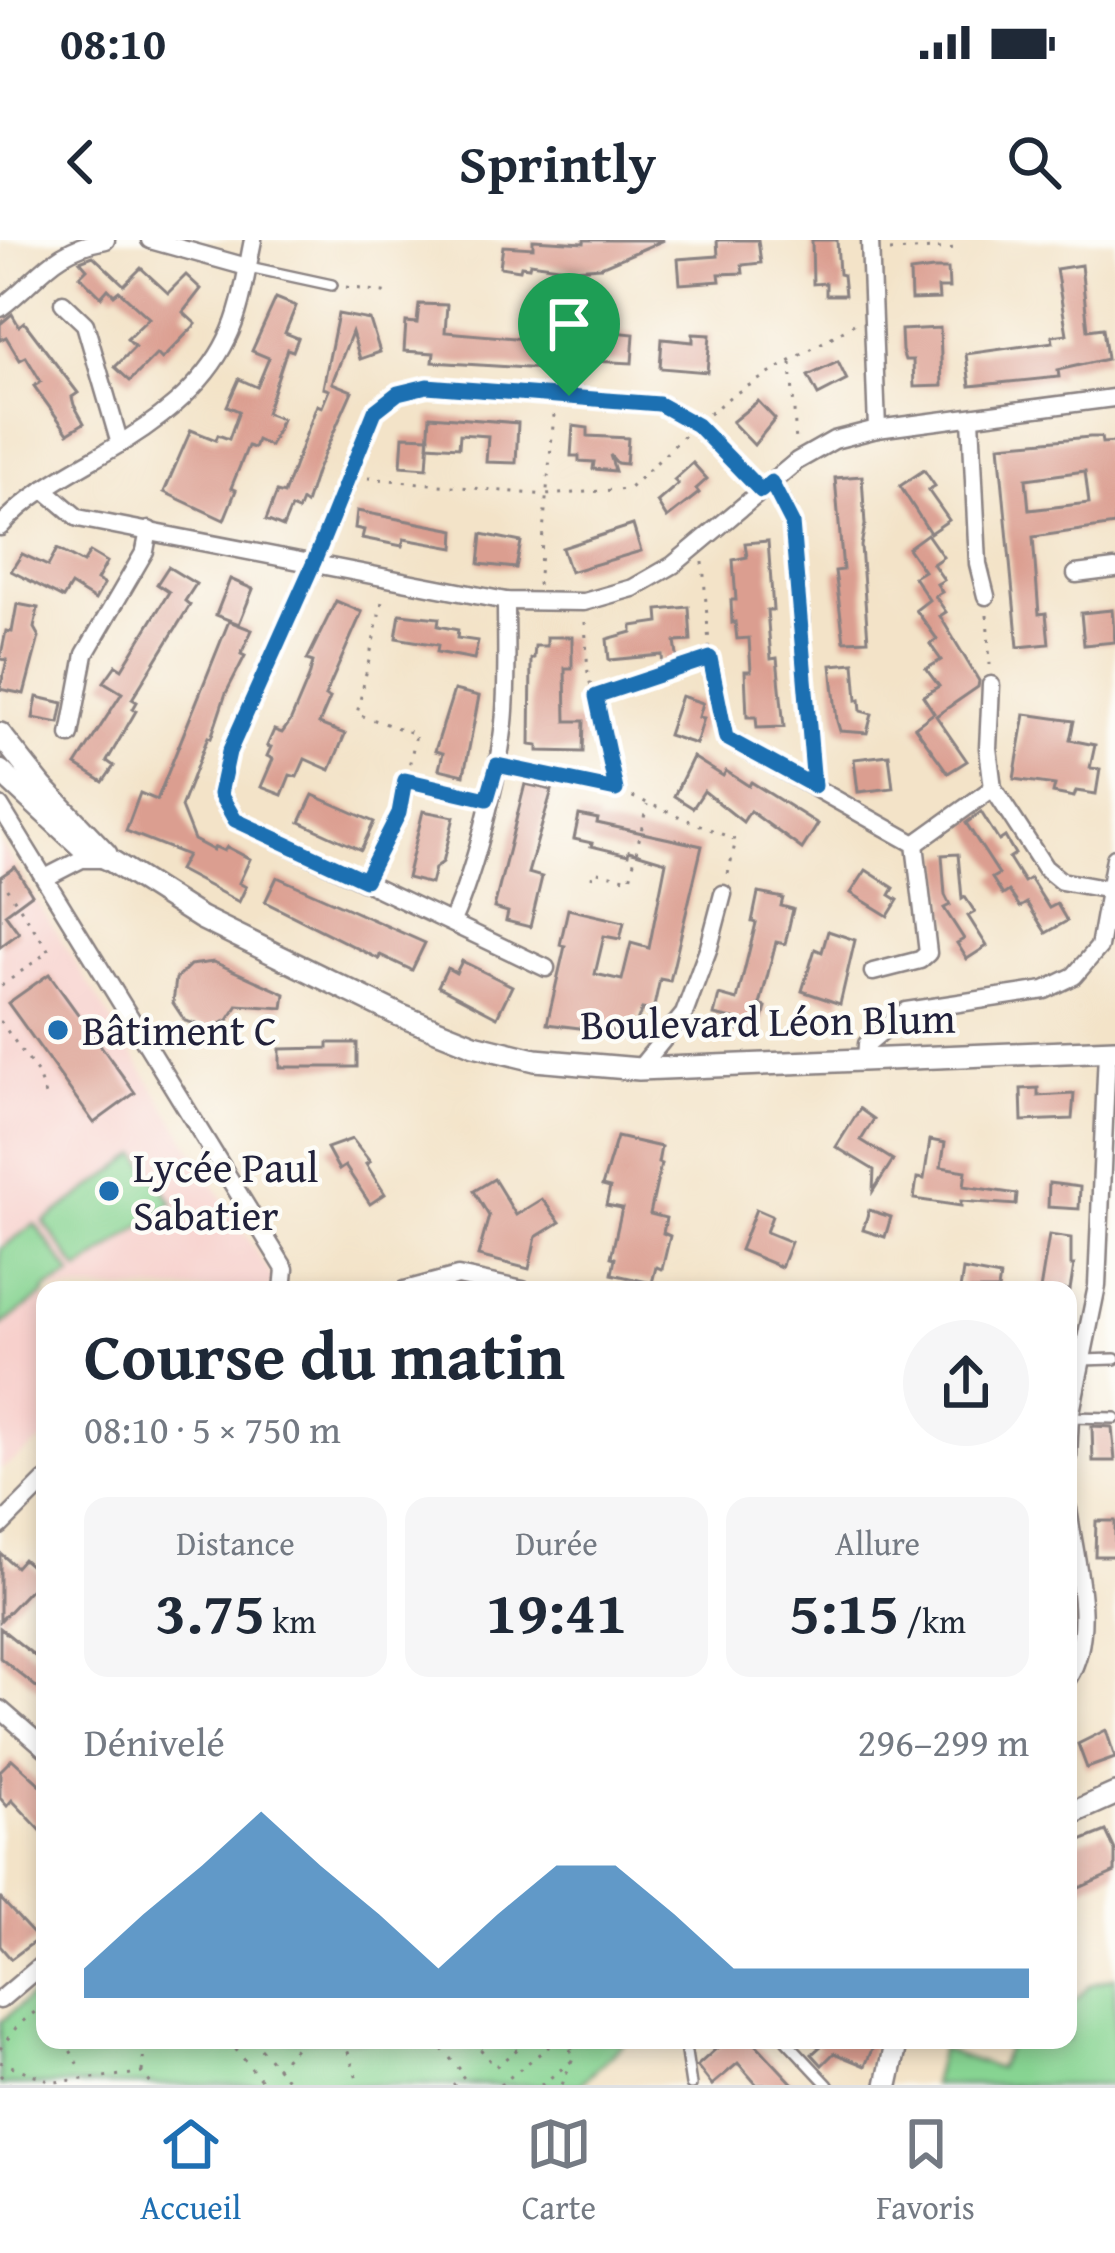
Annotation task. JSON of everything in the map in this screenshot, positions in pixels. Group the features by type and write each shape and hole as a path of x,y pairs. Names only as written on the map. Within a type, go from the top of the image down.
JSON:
{"street":[{"path":"0,308 55,256 106,240"},
{"path":"150,240 247,267"},
{"path":"0,527 20,505 178,402 206,374 228,337 253,240"},
{"path":"870,246 877,429"},
{"path":"63,303 85,324 119,444"},
{"path":"546,968 235,820 220,794 229,752 375,411 398,393 427,386 659,404 697,425 766,486 792,523 814,786"},
{"path":"44,489 78,518 506,601 584,602 633,587 674,566 796,461 833,440 877,429 1114,396"},
{"path":"971,418 978,564 986,596"},
{"path":"70,735 85,654 145,550 148,530"},
{"path":"1076,574 1115,569"},
{"path":"452,921 468,885 497,765 504,718 506,601"},
{"path":"992,685 988,748 993,788 1045,868 1060,881 1113,889"},
{"name":"Boulevard Léon Blum","path":"0,734 110,860"},
{"path":"726,738 915,844"},
{"name":"Boulevard Léon Blum","path":"0,771 82,847 201,918 436,1032 535,1060 639,1070 1111,1051"},
{"path":"915,844 993,788"},
{"path":"0,806 285,1270 284,1281"},
{"path":"873,972 920,960 928,953 915,844"},
{"path":"866,1061 867,1043 906,1011 1045,990 1074,976 1099,947 1115,858"},
{"path":"45,878 82,859 110,860"},
{"path":"639,1070 684,1014 710,947 723,894"},
{"path":"1077,1384 1107,1214 1111,1051"},
{"path":"428,1281 458,1276 481,1281"},
{"path":"0,1526 36,1490"},
{"path":"1077,1572 1081,1600 1077,1649"},
{"path":"0,1709 36,1740"},
{"path":"1077,1811 1115,1794"},
{"path":"0,2000 36,1970"},
{"path":"887,2085 896,2049"}],"lane":[{"path":"247,267 332,285"},
{"path":"1082,1360 1115,1358"},
{"path":"1077,1417 1115,1418"},
{"path":"685,2049 691,2085"},
{"path":"794,2049 828,2085"}],"path":[{"path":"870,246 960,248"},
{"path":"332,285 392,293"},
{"path":"348,476 545,495 629,489 731,396 872,313"},
{"path":"537,603 545,495 575,316"},
{"path":"791,361 796,461"},
{"path":"702,542 710,658 726,738"},
{"path":"365,880 399,813 416,734 357,714 386,577"},
{"path":"986,596 992,685"},
{"path":"584,602 588,674 616,790"},
{"path":"596,696 710,658"},
{"path":"497,765 616,790 736,840 723,894"},
{"path":"405,780 487,799"},
{"path":"592,878 593,871 630,879 647,803"},
{"path":"0,878 49,951 0,987"},
{"path":"0,1021 38,1072 46,1098"},
{"path":"0,2049 36,2011"},
{"path":"69,2049 79,2065"},
{"path":"144,2049 142,2073 152,2085"},
{"path":"235,2049 265,2085"},
{"path":"260,2049 292,2085"},
{"path":"276,2068 294,2049"},
{"path":"347,2049 359,2085"},
{"path":"442,2049 465,2075 453,2085"},
{"path":"481,2049 496,2067 518,2049"},
{"path":"500,2085 548,2049"},
{"path":"562,2085 574,2060 570,2049"},
{"path":"541,2085 574,2060"},
{"path":"0,2062 54,2082 142,2073"},
{"path":"0,2075 11,2085"}],"shaded area":[{"name":"Lycée Paul Sabatier","path":"0,842 274,1281 36,1281 36,1445 0,1470"}],"green space":[{"path":"138,1154 173,1203 79,1271 44,1222"},
{"path":"35,1224 72,1275 61,1281 36,1281 36,1300 0,1326 0,1249"},
{"path":"1115,1977 1115,2085 932,2085 941,2049 998,2069 1007,2049 1077,2049 1077,1999 1090,1985"},
{"path":"36,1992 36,2049 618,2049 579,2085 0,2085 0,2022"}],"building":[{"path":"533,240 664,240 601,267 530,263 520,270 500,267 503,246 533,248"},
{"path":"717,240 758,240 761,263 742,265 743,273 719,274 720,281 680,284 678,259 718,256"},
{"path":"812,240 837,240 845,295 826,295 826,283 813,284"},
{"path":"93,256 124,285 141,268 168,293 186,275 201,289 183,312 196,324 162,359 157,354 130,381 115,367 135,347 127,339 149,318 119,291 114,295 108,289 101,297 80,276 87,269 80,261"},
{"path":"1081,265 1088,330 1103,328 1107,359 1058,370 1059,377 970,386 966,354 1053,342 1052,336 1067,334 1056,269"},
{"path":"948,269 949,288 938,288 939,299 911,300 910,272"},
{"path":"276,298 296,306 285,333 298,338 293,351 287,349 266,413 282,419 270,446 257,440 254,448 248,446 224,520 164,492 191,430 216,440 218,435 229,439 239,411 227,406 239,379 257,387 269,358 252,351"},
{"path":"419,304 447,305 445,332 560,342 558,370 433,362 434,353 404,351 406,322 417,323"},
{"path":"12,314 19,326 24,322 78,393 72,397 84,423 68,433 34,386 41,382 26,357 20,360 6,337 0,340 0,324"},
{"path":"338,314 370,320 380,352 360,359 352,332 332,383 352,391 306,504 302,501 298,511 291,508 283,527 266,520 277,492 284,494 317,405 322,407 329,390 323,388"},
{"path":"940,328 942,386 914,387 913,360 905,360 901,330"},
{"path":"593,333 634,334 632,363 592,361"},
{"path":"693,334 710,335 707,372 660,368 662,339 693,342"},
{"path":"838,362 847,380 818,395 808,376"},
{"path":"758,401 775,419 754,445 732,422"},
{"path":"430,416 518,423 516,463 486,462 488,436 460,434 459,447 428,445"},
{"path":"573,426 588,428 588,436 628,438 626,464 610,455 615,471 593,469 594,462 571,456"},
{"path":"403,436 429,437 427,468 401,466"},
{"path":"1090,437 1115,442 1115,525 1033,537 1039,614 1046,613 1049,644 1018,647 999,445","holes":["1085,471 1089,503 1029,510 1026,479"]},
{"path":"693,463 707,479 696,489 699,493 667,518 657,502"},
{"path":"924,470 935,486 928,490 949,520 930,533 900,486"},
{"path":"862,476 868,640 844,641 835,571 843,570 835,478"},
{"path":"357,511 455,530 454,548 404,539 402,546 362,538 364,530 355,528"},
{"path":"633,525 641,551 570,572 562,548"},
{"path":"482,534 521,542 516,568 479,564"},
{"path":"927,534 943,557 933,564 944,580 937,584 942,592 935,596 946,612 940,616 979,681 978,687 936,716 967,761 948,773 915,727 934,713 923,696 939,686 926,669 941,660 930,644 937,639 916,610 929,600 914,577 924,571 908,548"},
{"path":"768,541 771,659 777,658 784,727 757,728 756,717 747,717 749,638 737,639 732,623 731,600 736,600 733,560 747,557 745,543"},
{"path":"57,549 83,563 90,552 107,562 97,580 104,584 95,600 71,585 63,598 11,571 22,554 48,566"},
{"path":"168,567 196,584 185,601 190,605 132,699 137,702 136,711 107,761 114,766 103,782 76,765 122,693 104,682 116,665 122,669 169,592 157,584"},
{"path":"230,579 253,589 239,624 216,615"},
{"path":"336,601 362,612 325,696 330,698 319,724 345,734 330,770 305,759 297,777 290,775 282,795 261,787 273,759 267,756 271,747 267,746 274,730 282,733 290,722 309,677 313,662 307,660"},
{"path":"17,604 38,608 34,628 39,637 24,694 0,689 7,660 0,659"},
{"path":"689,607 691,641 675,642 678,663 663,667 662,655 609,660 607,639 632,632 632,626 659,622 658,610"},
{"path":"1112,610 1115,642 1084,645 1081,613"},
{"path":"400,614 439,618 438,626 458,630 457,638 478,641 474,659 437,652 438,645 396,638"},
{"path":"229,621 252,630 181,807 194,840 213,850 227,847 250,859 239,883 246,887 239,902 179,870 187,855 126,831 140,793 157,800"},
{"path":"547,637 572,637 572,668 565,668 566,721 584,721 583,752 538,751 538,746 530,745 531,659 535,646 547,646"},
{"path":"854,663 857,700 861,711 872,714 867,733 840,731 837,721 831,665"},
{"path":"454,690 479,696 464,775 439,769 443,753 435,751"},
{"path":"681,696 703,703 696,744 668,735"},
{"path":"37,697 63,703 59,723 33,718"},
{"path":"1025,714 1074,721 1070,740 1095,745 1090,768 1100,769 1096,794 1076,791 1074,797 1053,793 1055,785 1014,779"},
{"path":"889,755 893,788 858,792 854,759"},
{"path":"693,757 723,776 726,771 749,786 751,782 818,824 802,849 750,811 743,822 704,791 693,808 674,796"},
{"path":"525,784 552,790 528,873 542,877 530,927 506,921 508,912 494,908"},
{"path":"313,795 374,822 361,850 300,822"},
{"path":"423,811 454,817 443,862 435,868 431,884 407,878"},
{"path":"981,812 999,841 1005,837 1015,854 1009,858 1024,882 1030,878 1049,908 1057,904 1067,921 1046,933 1027,903 1020,907 1009,891 1003,895 992,878 999,874 966,823"},
{"path":"579,815 702,846 670,981 660,979 653,1011 642,1009 632,1035 589,1025 588,1029 547,1024 565,946 560,945 568,909 624,922 620,939 604,936 595,974 622,980 631,943 649,948 666,862 574,839"},
{"path":"958,854 962,899 975,912 968,916 987,946 967,959 957,943 964,939 944,908 950,905 942,855"},
{"path":"15,867 32,894 5,914 19,933 0,947 0,877"},
{"path":"866,870 894,888 890,895 898,900 888,916 851,893"},
{"path":"277,877 425,943 412,970 380,955 379,959 265,902"},
{"path":"758,893 783,898 781,906 793,909 785,944 776,942 760,1005 766,1007 759,1036 735,1030 737,1020 714,1015 719,995 737,1000 756,923 752,922"},
{"path":"828,931 855,940 840,1004 802,991 815,949 822,952"},
{"path":"462,961 512,986 497,1017 438,986 447,968 456,973"},
{"path":"214,962 285,994 283,1008 238,1005 228,1020 211,1028 185,1021 173,1003 176,979 190,965"},
{"name":"Bâtiment C","path":"49,974 135,1093 94,1123 8,1003"},
{"path":"328,1043 357,1043 357,1067 280,1067 280,1049 328,1048"},
{"path":"1038,1088 1038,1096 1074,1094 1072,1119 1022,1121 1021,1089"},
{"path":"860,1109 874,1119 861,1140 893,1160 873,1191 874,1170 836,1147"},
{"path":"617,1137 661,1147 650,1214 666,1218 663,1233 670,1236 662,1269 656,1267 652,1281 612,1274 622,1208 606,1205 610,1188 602,1186"},
{"path":"352,1139 370,1162 366,1164 385,1194 370,1204 345,1166 339,1170 327,1148"},
{"path":"930,1140 945,1143 941,1167 966,1171 964,1186 1017,1194 1016,1205 961,1201 961,1206 914,1199 917,1178 924,1179"},
{"path":"494,1179 516,1215 542,1199 560,1222 536,1237 529,1269 478,1256 489,1216 474,1191"},
{"path":"1049,1183 1080,1187 1079,1209 1048,1207"},
{"path":"756,1209 772,1216 766,1232 791,1242 781,1267 740,1250"},
{"path":"869,1210 891,1217 885,1237 863,1230"},
{"path":"1049,1235 1071,1238 1071,1281 1041,1281"},
{"path":"963,1270 1000,1277 999,1281 961,1281"},
{"path":"1092,1426 1112,1427 1115,1461 1093,1461"},
{"path":"1096,1521 1115,1521 1115,1556 1095,1556"},
{"path":"0,1553 16,1567 23,1559 36,1570 36,1583 0,1621"},
{"path":"0,1628 36,1657 36,1687 0,1658"},
{"path":"1106,1730 1115,1758 1087,1768 1078,1744"},
{"path":"12,1759 36,1781 36,1825 12,1800 7,1806 0,1798 0,1771"},
{"path":"1106,1831 1115,1850 1115,1872 1077,1889 1077,1842"},
{"path":"0,1898 36,1940 11,1959 0,1946"},
{"path":"716,2049 760,2049 794,2085 757,2085 738,2063 712,2085 697,2066"},
{"path":"818,2049 872,2049 865,2066 834,2053 822,2065 812,2054"}],"place":[{"name":"Bâtiment C","path":"58,1030"},
{"name":"Lycée Paul Sabatier","path":"109,1191"}],"route":[{"path":"427,386 569,396 659,404 697,425 761,491 771,482 792,523 814,786 726,738 710,658 596,696 616,790 497,765 487,799 405,780 399,813 365,880 235,820 220,794 229,752 375,411 398,393 427,386"}]}
